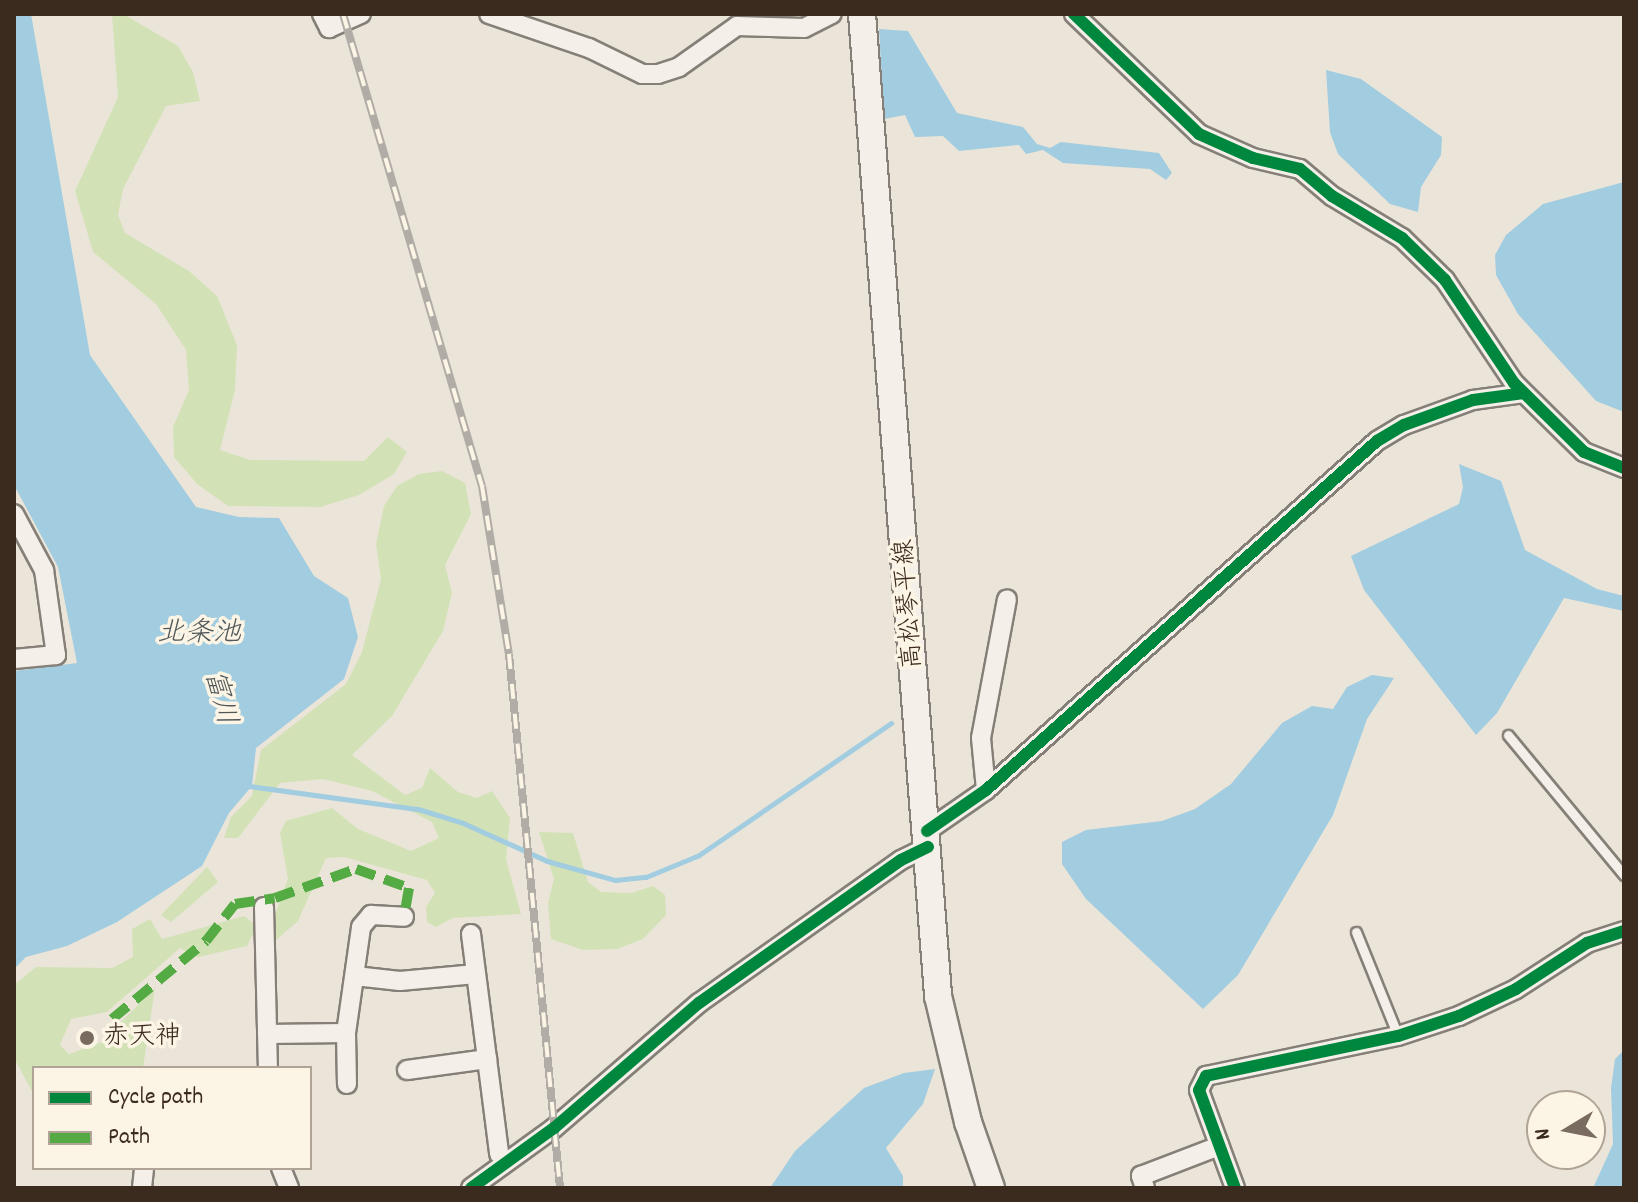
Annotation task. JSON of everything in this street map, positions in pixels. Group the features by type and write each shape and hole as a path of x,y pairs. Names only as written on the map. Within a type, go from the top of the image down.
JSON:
{"main road":[{"name":"高松琴平線","path":"862,14 938,996 968,1122 991,1188"}],"street":[{"path":"322,14 329,28 361,14"},
{"path":"489,14 589,48 642,74 658,74 679,67 737,26 804,28 832,14"},
{"path":"1074,14 1199,134 1253,158 1300,169 1343,204 1402,238 1445,280 1524,393 1584,452 1624,468"},
{"path":"471,1188 554,1128 699,1003 928,839 1377,441 1404,425 1473,400 1524,393"},
{"path":"14,514 44,570 56,655 14,659"},
{"path":"986,790 981,738 1007,599"},
{"path":"264,907 268,1066"},
{"path":"347,1084 346,1033 366,921 371,915 404,917"},
{"path":"1235,1188 1199,1090 1206,1076 1398,1036 1459,1016 1516,989 1587,943 1624,931"},
{"path":"471,934 499,1154"},
{"path":"355,976 400,981 476,974"},
{"path":"267,1034 346,1033"},
{"path":"407,1070 487,1059"},
{"path":"1145,1188 1141,1176 1219,1146"}],"lane":[{"path":"1508,735 1624,875"},
{"path":"1356,932 1398,1036"}],"green space":[{"path":"112,14 123,14 178,46 193,72 200,101 166,106 123,189 118,215 125,233 189,271 217,296 237,345 235,390 220,450 250,460 364,461 388,437 407,452 394,474 359,495 320,507 228,506 197,484 174,457 173,427 189,390 186,350 156,304 93,252 75,191 118,97"},
{"path":"442,471 465,483 471,514 445,565 452,593 443,631 392,716 352,755 405,795 422,788 430,768 458,792 477,798 492,791 510,818 506,859 521,914 453,918 436,927 427,922 426,907 435,893 427,880 344,857 326,858 298,921 276,940 274,917 288,879 280,833 286,821 332,808 358,829 411,851 439,838 432,822 372,791 323,779 280,783 238,838 224,838 231,817 252,796 261,750 346,684 362,652 381,579 376,544 384,506 397,486 419,474"},
{"path":"539,832 573,833 588,882 601,892 631,893 653,886 665,895 666,915 643,939 617,949 583,950 551,939 548,903 554,879"},
{"path":"207,867 218,882 171,922 161,915"},
{"path":"244,916 257,926 247,946 198,957 180,948 107,1012 71,1019 60,1045 69,1054 100,1043 155,988 143,1066 32,1066 32,1091 14,1058 14,985 36,967 112,968 133,957 132,929 150,919 162,939"}],"water":[{"name":"北条池","path":"14,14 31,14 90,355 196,507 239,517 279,518 314,576 348,598 358,637 344,679 256,748 252,786 229,813 202,866 117,922 67,946 26,957 14,969 14,671 77,663 58,567 14,485"},
{"path":"879,29 908,31 957,113 1023,127 1037,144 1050,148 1061,142 1159,153 1172,173 1166,180 1150,169 1063,163 1043,150 1026,154 1019,145 959,151 943,136 915,137 905,115 884,119"},
{"path":"1326,70 1361,79 1442,137 1441,155 1421,187 1418,212 1390,204 1338,154 1330,132"},
{"path":"1624,182 1624,412 1596,401 1518,314 1496,275 1495,255 1506,235 1543,204"},
{"path":"1459,464 1501,481 1525,550 1597,589 1624,596 1624,611 1564,598 1497,713 1476,735 1364,590 1351,556 1459,504 1463,487"},
{"path":"1372,675 1394,678 1367,719 1333,815 1238,975 1203,1009 1086,899 1062,864 1062,842 1086,830 1162,821 1195,809 1231,784 1282,723 1312,706 1333,709 1347,687"},
{"path":"1624,1050 1624,1188 1593,1188 1601,1170 1606,1170 1606,1159 1613,1144 1611,1088 1615,1059"},
{"path":"935,1069 923,1104 886,1148 903,1176 903,1188 770,1188 795,1151 864,1088 904,1073"}],"waterway":[{"path":"249,786 418,809 463,823 547,861 615,880 646,877 699,855 891,723"}],"railway":[{"path":"343,14 482,486 509,654 560,1188"}],"marked path":[{"path":"112,1019 206,941 235,904 275,898 356,869 409,888 404,917"}],"cycle path":[{"path":"1074,14 1199,134 1253,158 1300,169 1332,196 1402,238 1445,280 1514,383 1584,452 1624,468"},
{"path":"927,831 986,790 1377,441 1404,425 1473,400 1524,393"},
{"path":"471,1188 554,1128 699,1003 901,860 928,847"},
{"path":"1235,1188 1199,1090 1206,1076 1398,1036 1459,1016 1516,989 1587,943 1624,931"}],"place":[{"name":"赤天神","path":"87,1038"}],"water label":[{"name":"富川","path":"218,698"}]}
